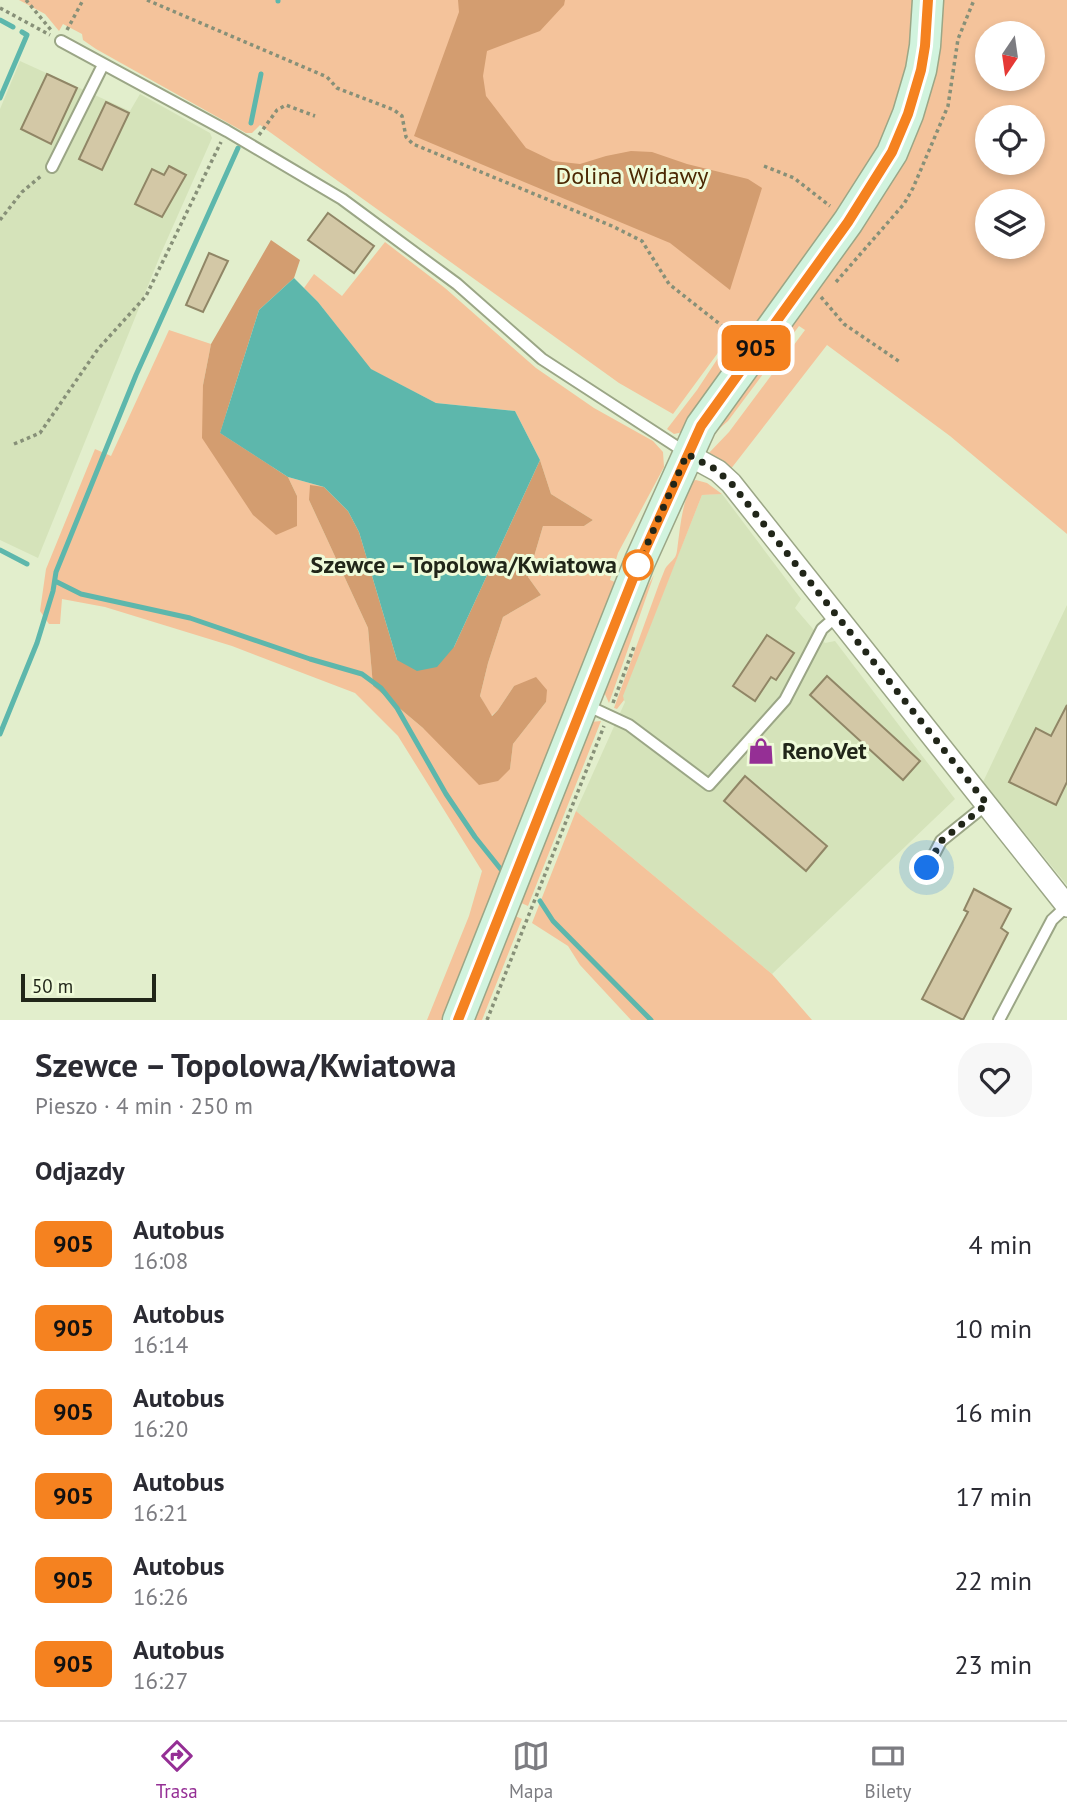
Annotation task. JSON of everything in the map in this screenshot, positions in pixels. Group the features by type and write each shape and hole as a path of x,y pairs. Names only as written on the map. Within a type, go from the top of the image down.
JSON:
{"main road":[{"path":"458,1020 640,561 687,454 711,410 848,222 892,152 908,114 925,46 928,0"}],"street":[{"path":"687,454 715,469 731,483 1067,906"}],"lane":[{"path":"61,41 227,131 342,200 457,284 542,359 687,454"},
{"path":"52,167 103,65"},
{"path":"583,704 629,725 709,785 785,700 822,629 837,616"},
{"path":"927,868 941,841 987,804"},
{"path":"999,1020 1052,920 1067,906"}],"path":[{"path":"26,0 61,41"},
{"path":"61,41 83,0"},
{"path":"147,0 327,77 337,88 394,110 402,116 406,137 413,144 612,226 642,241 669,284 726,329 726,348 722,353"},
{"path":"0,8 61,41"},
{"path":"251,146 276,110 286,105 315,116"},
{"path":"14,444 40,433 98,349 146,296 227,131"},
{"path":"764,166 808,187 848,222"},
{"path":"0,220 22,192 52,167"},
{"path":"804,281 844,324 900,362"}],"shaded area":[{"path":"20,61 130,111 140,94 210,133 212,138 162,251 38,558 0,540 0,109"},
{"name":"RenoVet","path":"722,494 801,599 795,608 825,643 835,641 955,799 772,974 576,811 625,702 622,696 702,495"},
{"path":"1067,605 1067,885 983,782"}],"green space":[{"name":"Dolina Widawy","path":"19,0 1067,0 1067,534 950,436 827,345 730,470 707,455 729,432 805,330 799,326 728,421 712,435 683,432 674,434 667,429 697,390 722,352 720,350 673,414 619,383 260,125 252,133 246,133 96,49 83,40 82,34 63,24 59,31 45,14"},
{"path":"458,0 565,0 564,5 540,31 487,51 483,76 486,96 526,148 553,161 580,164 631,151 652,152 748,179 762,188 730,290 670,243 414,136 459,12"},
{"path":"271,240 300,260 294,278 259,310 220,433 288,477 297,496 297,526 276,535 253,515 202,438 203,385 211,344"},
{"path":"385,242 445,288 536,368 594,408 653,441 663,452 664,467 618,553 610,580 615,582 608,599 605,625 449,1020 427,1020 469,916 482,871 398,736 355,693 232,646 105,607 62,599 60,624 49,624 40,611 46,569 95,449 111,456 169,330 211,344 203,385 297,496 288,477 324,487 309,500 368,628 373,686 423,728 510,769 513,744 546,702 514,686 491,716 480,696 503,617 541,595 528,577 543,526 584,526 593,520 551,494 540,460 515,411 436,403 370,369 304,288 314,274 342,296"},
{"path":"540,460 551,494 593,520 584,526 543,526 528,577 541,595 503,617 480,696 492,716 514,686 536,677 547,690 546,702 513,744 510,769 498,781 479,785 423,728 373,686 368,628 309,500 310,485 324,487 348,511 359,532 397,660 454,647"},
{"path":"696,480 707,483 722,494 702,495 623,696 624,700 617,709 614,708 665,569 676,554 684,506 689,489"},
{"path":"654,575 609,703 604,692 621,634"},
{"path":"601,721 528,906 519,902 590,722"},
{"path":"576,811 772,974 812,1020 631,1020 580,965 568,946 532,923"},
{"path":"513,915 522,919 482,1020 468,1020"}],"water":[{"path":"294,278 318,302 371,369 436,403 515,411 540,460 454,647 437,667 417,671 397,660 359,532 348,511 324,487 288,477 220,433 259,310"}],"building":[{"path":"47,74 77,88 51,144 21,129"},
{"path":"106,102 129,113 102,170 79,159"},
{"path":"169,166 186,175 162,217 135,204 152,169 164,175"},
{"path":"328,213 374,246 354,273 308,240"},
{"path":"209,253 228,261 203,312 186,305"},
{"path":"767,635 794,653 776,680 771,677 755,701 733,686"},
{"path":"827,676 920,761 903,780 810,695"},
{"path":"1067,705 1067,782 1056,805 1009,782 1036,728 1051,736"},
{"path":"745,776 827,846 806,871 724,801"},
{"path":"974,889 1011,909 1001,928 1008,933 963,1020 922,999 968,912 964,910"}],"waterway":[{"path":"0,20 13,27"},
{"path":"0,98 27,35 22,32"},
{"path":"251,123 261,74"},
{"path":"0,734 37,643 56,572 136,375 238,148"},
{"path":"0,550 27,564"},
{"path":"55,581 81,594 190,618 362,674 381,688 397,708 446,794 503,872"},
{"path":"540,901 553,921 651,1020"}],"bus line":[{"name":"905","path":"458,1020 640,561 701,426 848,222 876,179 902,131 921,70 928,0"}],"place":[{"name":"Szewce – Topolowa/Kwiatowa","path":"638,565"},
{"name":"RenoVet","path":"761,751"}],"route":[{"path":"638,565 687,454 715,469 731,483 987,804 941,841 927,868"}]}
